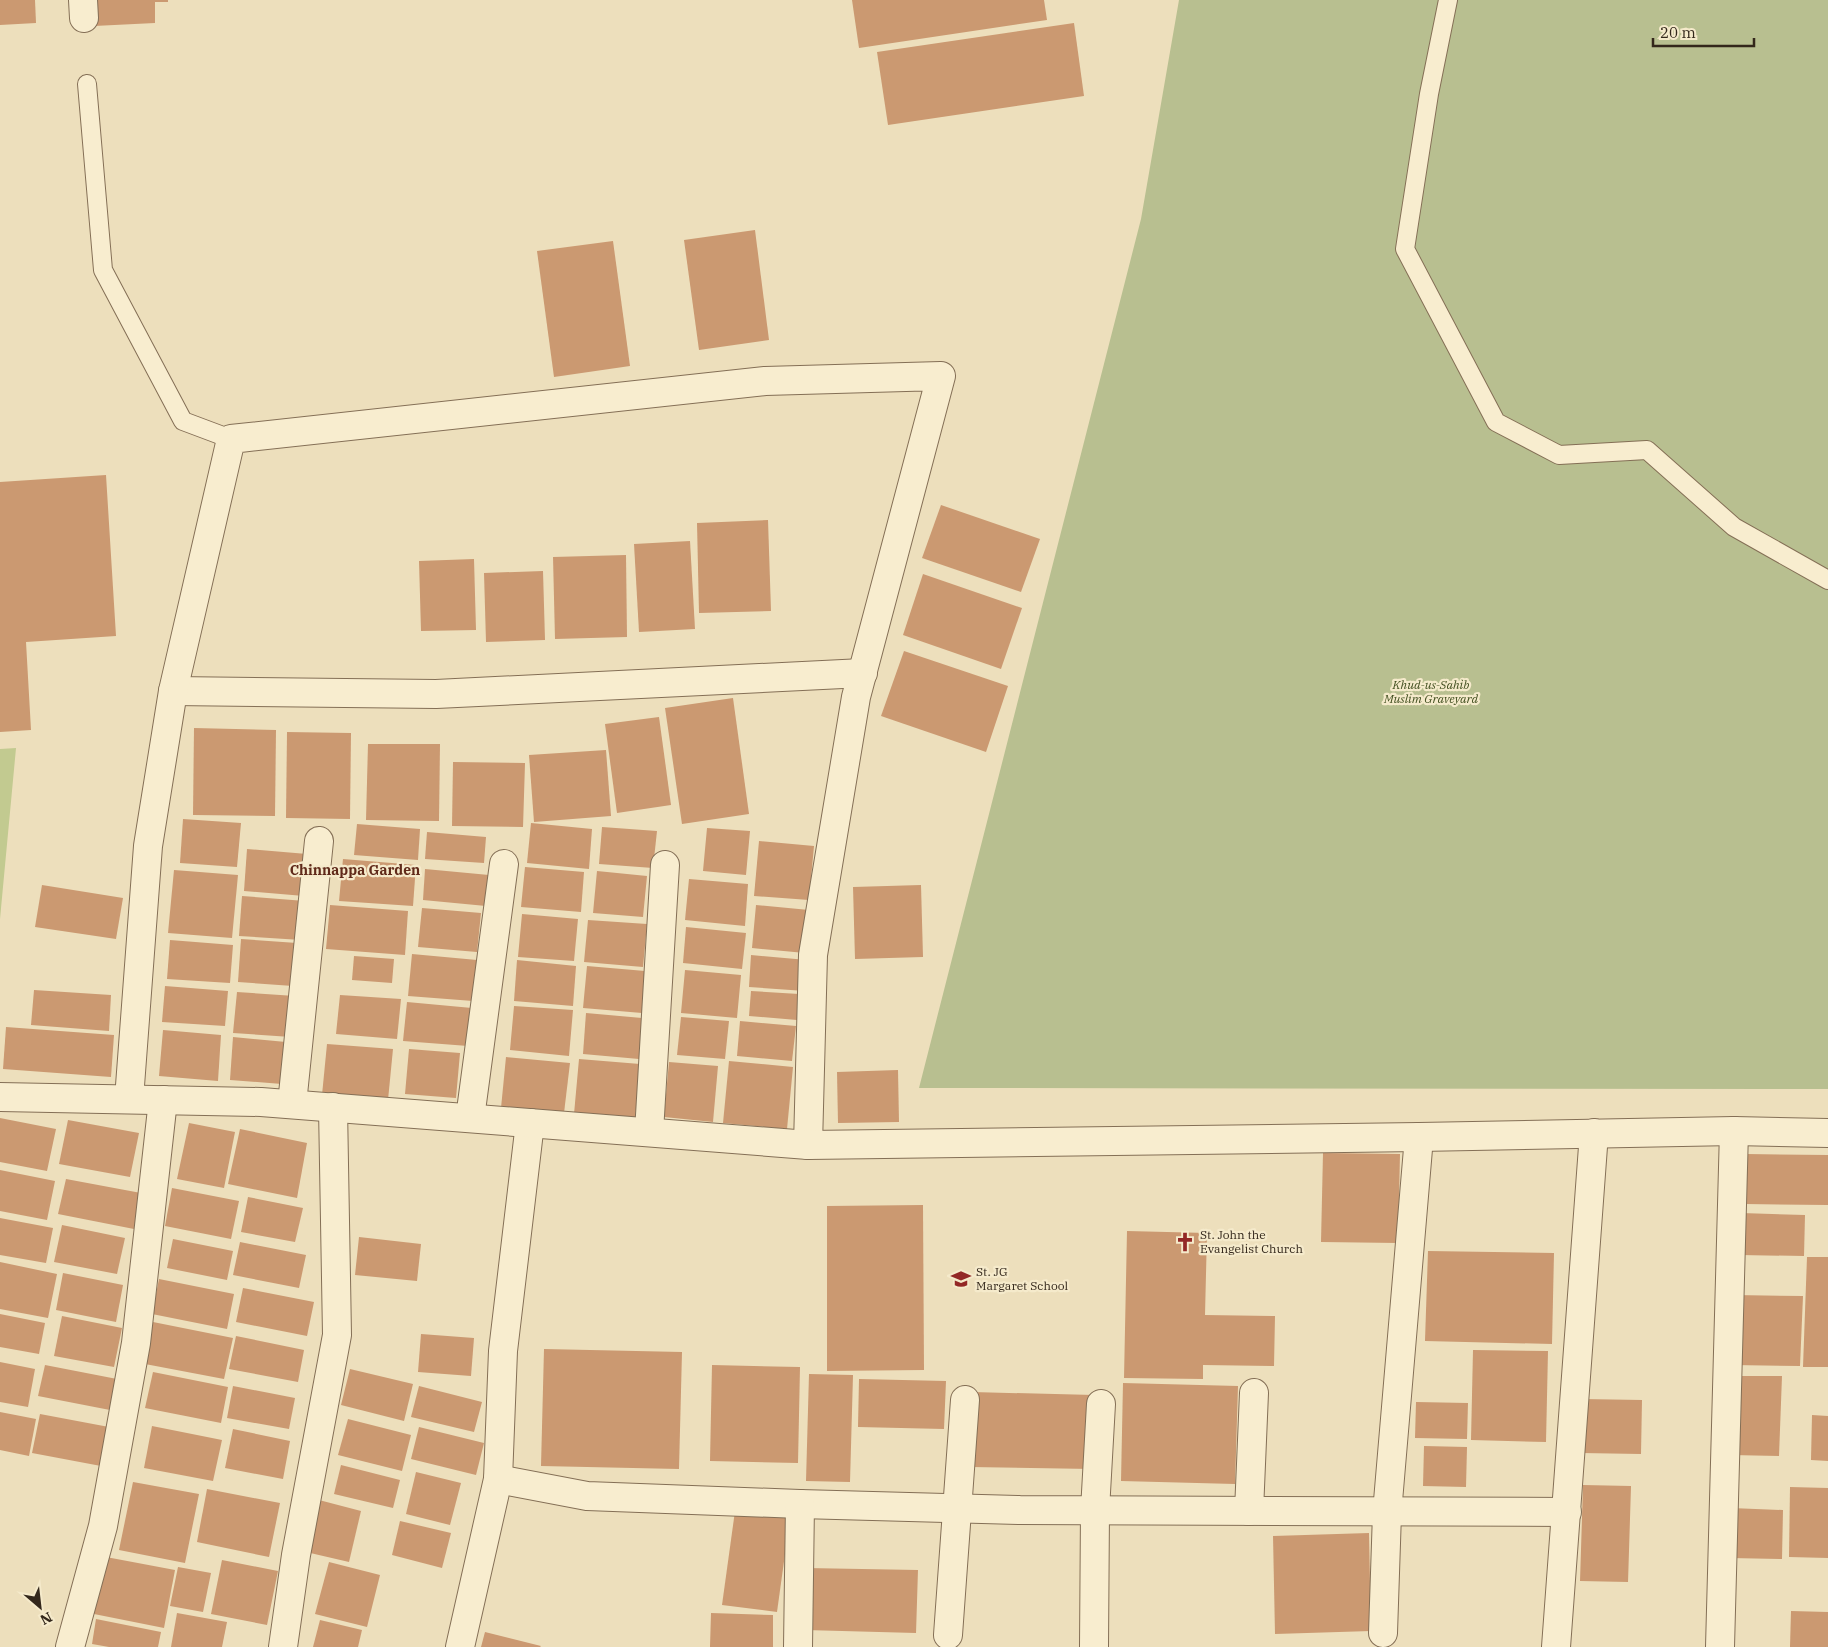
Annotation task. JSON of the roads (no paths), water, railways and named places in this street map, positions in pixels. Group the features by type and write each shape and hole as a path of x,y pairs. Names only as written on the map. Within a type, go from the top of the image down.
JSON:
{"street":[{"path":"129,1099 148,846 173,691 231,439 765,381 941,376 856,697 813,956 808,1145"},
{"path":"173,691 436,694 863,674"},
{"path":"292,1104 319,841"},
{"path":"470,1118 504,864"},
{"path":"649,1132 665,865"},
{"path":"0,1097 261,1102 808,1145 1734,1131 1828,1133"},
{"path":"70,1647 103,1526 136,1343 164,1100"},
{"path":"283,1647 296,1555 337,1335 333,1108"},
{"path":"460,1647 498,1479 503,1351 530,1123"},
{"path":"1720,1647 1734,1131"},
{"path":"1556,1647 1594,1133"},
{"path":"1384,1633 1387,1512 1419,1137"},
{"path":"1249,1511 1254,1393"},
{"path":"948,1635 965,1400"},
{"path":"1094,1647 1095,1510 1101,1404"},
{"path":"498,1479 587,1496 800,1504 1095,1510 1567,1512"},
{"path":"798,1647 800,1504"}],"lane":[{"path":"1448,0 1429,94 1406,249 1496,422 1559,455 1647,450 1734,527 1828,580"},
{"path":"87,84 103,270 183,420 231,439"}],"place":[{"name":"St. John the Evangelist Church","path":"1185,1242"},
{"name":"St. JG Margaret School","path":"961,1279"}],"district":[{"name":"Chinnappa Garden","path":"355,870"}],"park label":[{"name":"Khud-us-Sahib Muslim Graveyard","path":"1431,692"}]}
